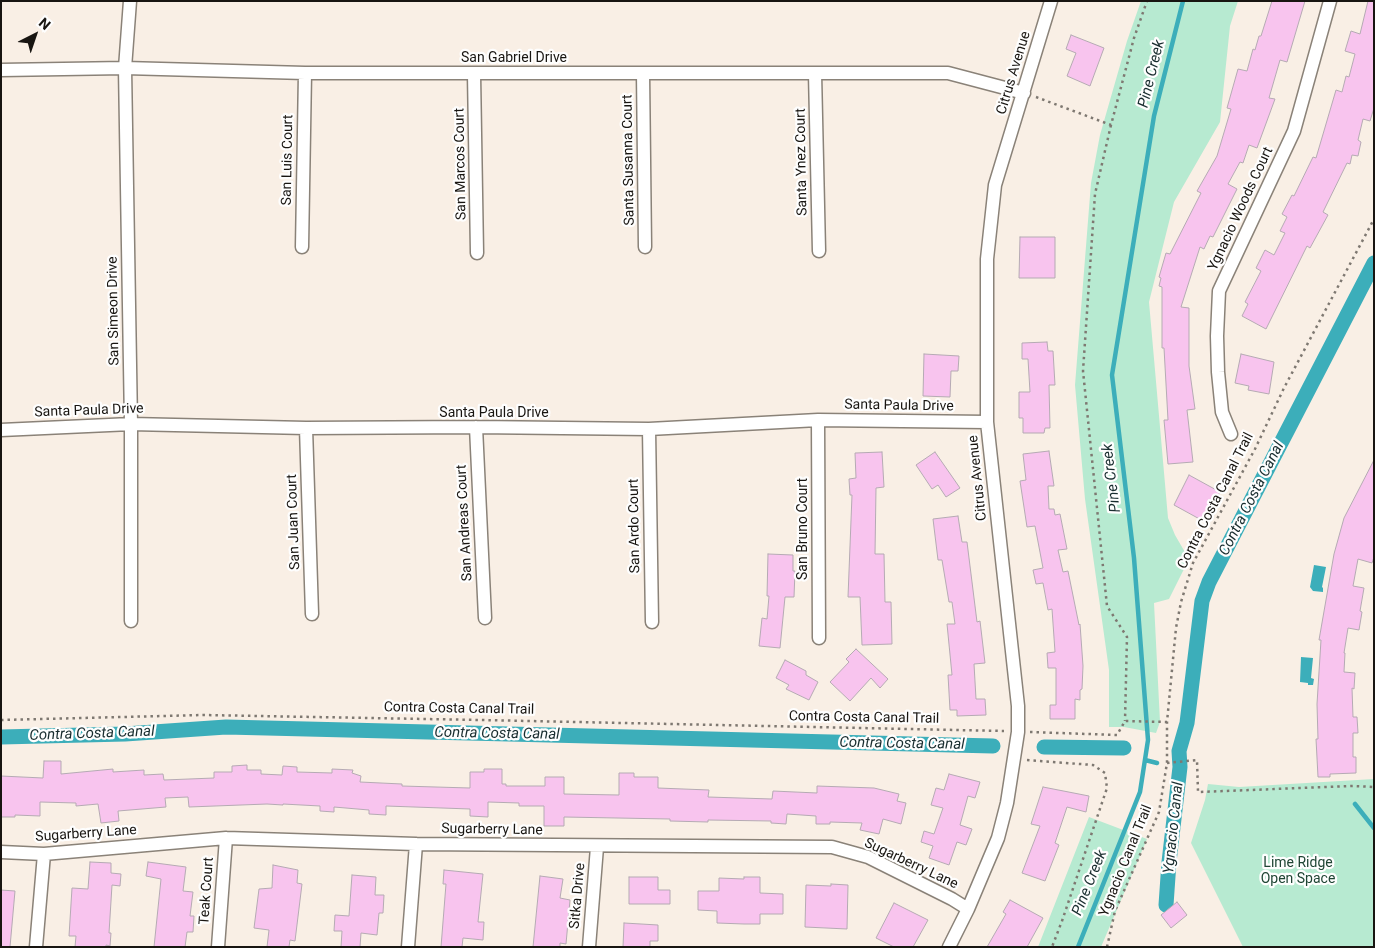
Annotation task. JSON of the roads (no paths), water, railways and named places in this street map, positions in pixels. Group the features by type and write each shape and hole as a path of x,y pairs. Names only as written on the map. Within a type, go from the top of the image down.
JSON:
{"street":[{"name":"San Simeon Drive","path":"130,1 125,68 131,424 131,621"},
{"name":"Citrus Avenue","path":"949,947 968,909 998,838 1007,803 1018,732 1018,706 987,422 987,259 995,185 1051,1"},
{"name":"Ygnacio Woods Court","path":"1231,434 1222,412 1218,372 1219,291 1294,131 1330,1"},
{"name":"San Gabriel Drive","path":"1,70 125,68 304,73 474,74 948,73 1024,92"},
{"name":"San Luis Court","path":"302,247 304,73"},
{"name":"Santa Susanna Court","path":"643,73 645,247"},
{"name":"Santa Ynez Court","path":"815,73 819,251"},
{"name":"San Marcos Court","path":"474,74 477,253"},
{"name":"Santa Paula Drive","path":"1,430 131,424 306,428 649,429 818,420 987,422"},
{"name":"San Bruno Court","path":"818,420 819,638"},
{"name":"San Andreas Court","path":"476,427 485,618"},
{"name":"San Juan Court","path":"306,428 312,614"},
{"name":"San Ardo Court","path":"649,429 652,622"},
{"name":"Sugarberry Lane","path":"1,852 44,854 226,838 597,847 832,848 868,856 968,909"},
{"name":"Teak Court","path":"218,947 226,838"},
{"path":"408,947 416,844"},
{"name":"Sitka Drive","path":"590,947 597,847"},
{"path":"36,947 44,854"}],"water":[{"path":"1314,565 1326,567 1322,587 1323,592 1313,591 1310,587"},
{"path":"1301,657 1313,658 1311,678 1314,679 1313,685 1300,682"}],"waterway":[{"name":"Pine Creek","path":"1078,947 1140,792 1148,740 1134,558 1112,375 1154,116 1183,1"},
{"name":"Contra Costa Canal","path":"1166,905 1180,767 1179,751 1187,723 1202,601 1209,582 1374,263"},
{"name":"Contra Costa Canal","path":"1,737 125,734 226,727 993,746"},
{"name":"Contra Costa Canal","path":"1044,747 1124,748"},
{"path":"1145,760 1157,763"},
{"path":"1355,804 1374,828"}],"water label":[{"name":"Ygnacio Canal","path":"1174,828"}],"park label":[{"name":"Lime Ridge Open Space","path":"1298,872"}]}
